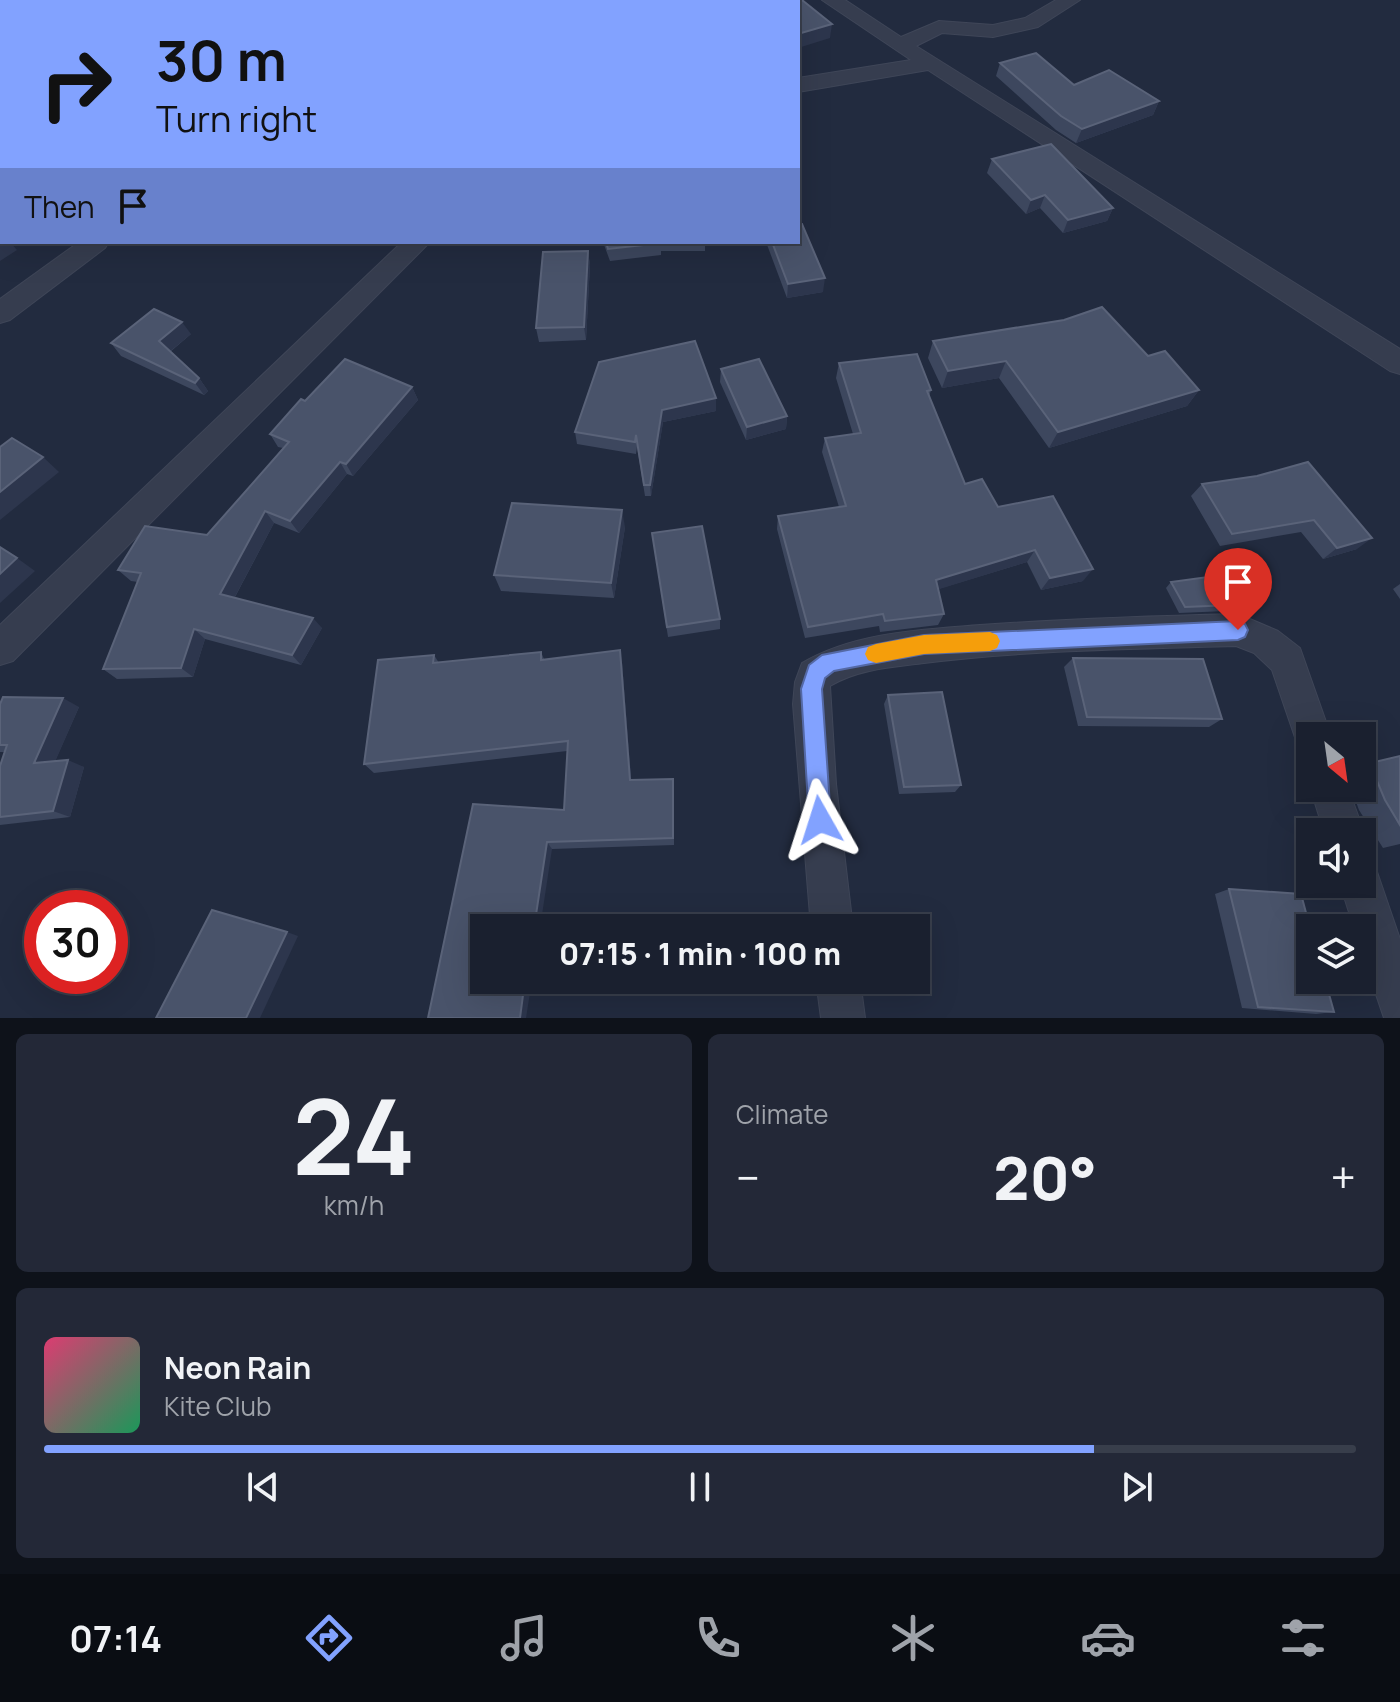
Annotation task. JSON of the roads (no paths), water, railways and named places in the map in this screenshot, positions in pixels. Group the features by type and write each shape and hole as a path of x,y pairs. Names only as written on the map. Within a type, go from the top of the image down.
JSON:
{"street":[{"path":"832,0 1400,363"},
{"path":"900,46 939,27 993,31 1031,23 1070,0"},
{"path":"800,85 932,63"},
{"path":"0,313 93,244"},
{"path":"0,649 414,244"},
{"path":"830,914 817,793 811,689 816,672 829,662 924,645 1238,630 1266,642 1287,660 1307,722"},
{"path":"1366,898 1400,1004"},
{"path":"840,994 843,1018"}]}
